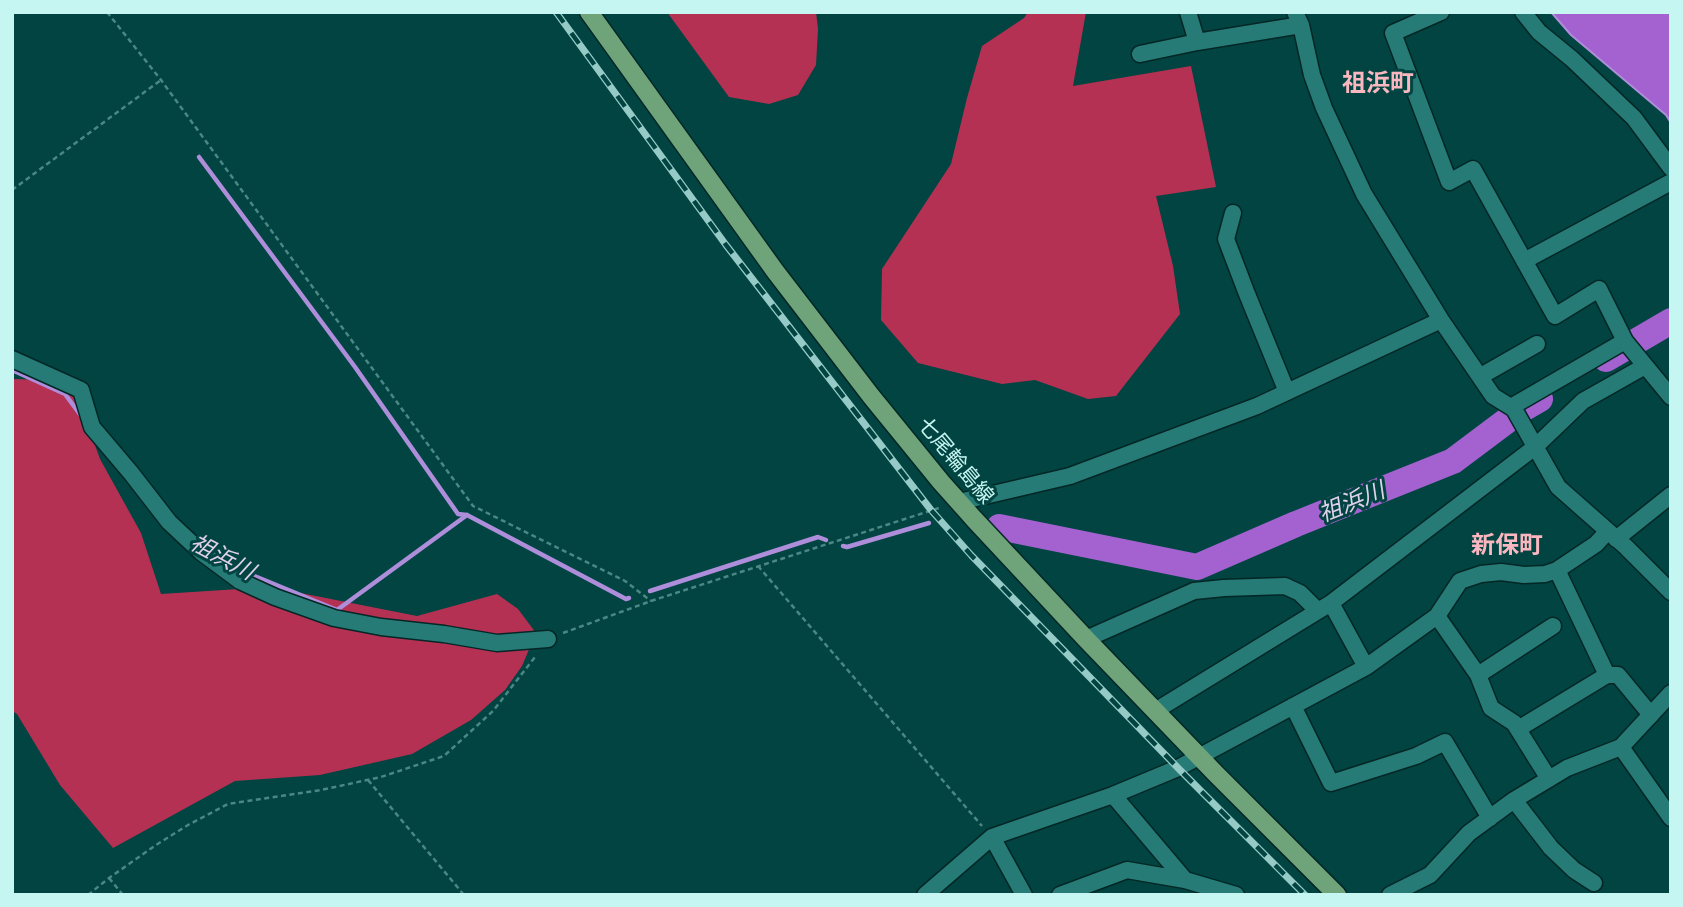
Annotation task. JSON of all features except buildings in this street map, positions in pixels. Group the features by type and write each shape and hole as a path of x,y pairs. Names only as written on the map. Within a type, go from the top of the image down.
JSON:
{"main road":[{"name":"七尾輪島線","path":"589,12 775,271 940,482 1199,757 1337,895"}],"street":[{"path":"1188,12 1197,42"},
{"path":"1441,12 1392,33 1449,182 1473,169 1555,316 1600,289 1628,345 1671,397"},
{"path":"1523,12 1539,32 1572,59 1634,118 1671,168"},
{"path":"1140,54 1298,19 1312,75 1324,108 1364,194 1441,320 1493,396 1515,411 1558,487 1626,547 1671,592"},
{"path":"1524,261 1671,182"},
{"path":"1233,213 1227,239 1287,392"},
{"path":"959,502 1070,476 1258,406 1441,320"},
{"path":"1481,376 1537,344"},
{"path":"1515,411 1628,345"},
{"path":"12,359 81,390 92,427 169,522 201,552 240,581 334,618 497,643 548,639"},
{"path":"1155,710 1325,607 1535,447 1583,401 1644,366"},
{"path":"925,895 992,837 1178,768 1366,667 1437,616 1460,581 1481,574 1501,572 1545,575 1612,536 1671,495"},
{"path":"1557,570 1607,675"},
{"path":"1086,639 1194,591 1285,586 1325,607 1366,667"},
{"path":"1437,616 1478,675 1491,708 1514,723 1549,779"},
{"path":"1478,675 1553,626"},
{"path":"1518,729 1607,675 1618,675 1651,715"},
{"path":"1390,895 1430,875 1469,833 1514,800 1567,768 1620,747 1671,693"},
{"path":"1293,706 1331,783 1416,756 1445,742 1490,818"},
{"path":"1620,747 1671,818"},
{"path":"1113,794 1185,880"},
{"path":"1514,800 1551,848 1574,870 1594,883"},
{"path":"992,837 1024,895"},
{"path":"1060,895 1127,870 1185,880 1236,895"}],"path":[{"path":"107,12 161,80 473,506 625,581 651,601"},
{"path":"12,190 161,80"},
{"path":"88,895 108,878 188,825 228,804 381,778 444,756 494,711 548,639 651,601 959,502"},
{"path":"758,566 992,837"},
{"path":"368,780 464,895"},
{"path":"108,878 123,895"}],"shaded area":[{"path":"667,12 816,12 816,65 798,95 769,104 729,97"},
{"path":"1028,12 1086,12 1073,86 1191,66 1216,187 1156,196 1173,266 1180,314 1116,396 1088,399 1035,380 1002,384 918,363 881,320 882,269 951,164 982,46 1024,18"},
{"path":"1551,12 1671,12 1671,123 1666,115 1571,35"},
{"path":"12,379 50,380 78,399 100,459 141,533 161,594 270,587 417,616 497,594 518,609 536,633 522,666 505,690 471,720 412,754 320,775 235,781 113,848 60,785 17,714 12,711"}],"waterway":[{"name":"祖浜川","path":"199,157 355,367 458,514 467,515 626,599 629,598"},
{"name":"祖浜川","path":"1606,359 1671,321"},
{"name":"祖浜川","path":"12,370 65,394 82,417"},
{"name":"祖浜川","path":"999,527 1197,567 1453,461 1540,399"},
{"name":"祖浜川","path":"224,560 252,575 337,610 467,515"},
{"name":"祖浜川","path":"843,546 929,523"},
{"name":"祖浜川","path":"650,591 818,537 826,540"}],"railway":[{"path":"556,12 726,245 931,510 971,555 1305,895"}],"district":[{"name":"祖浜町","path":"1378,84"},
{"name":"新保町","path":"1507,546"}]}
